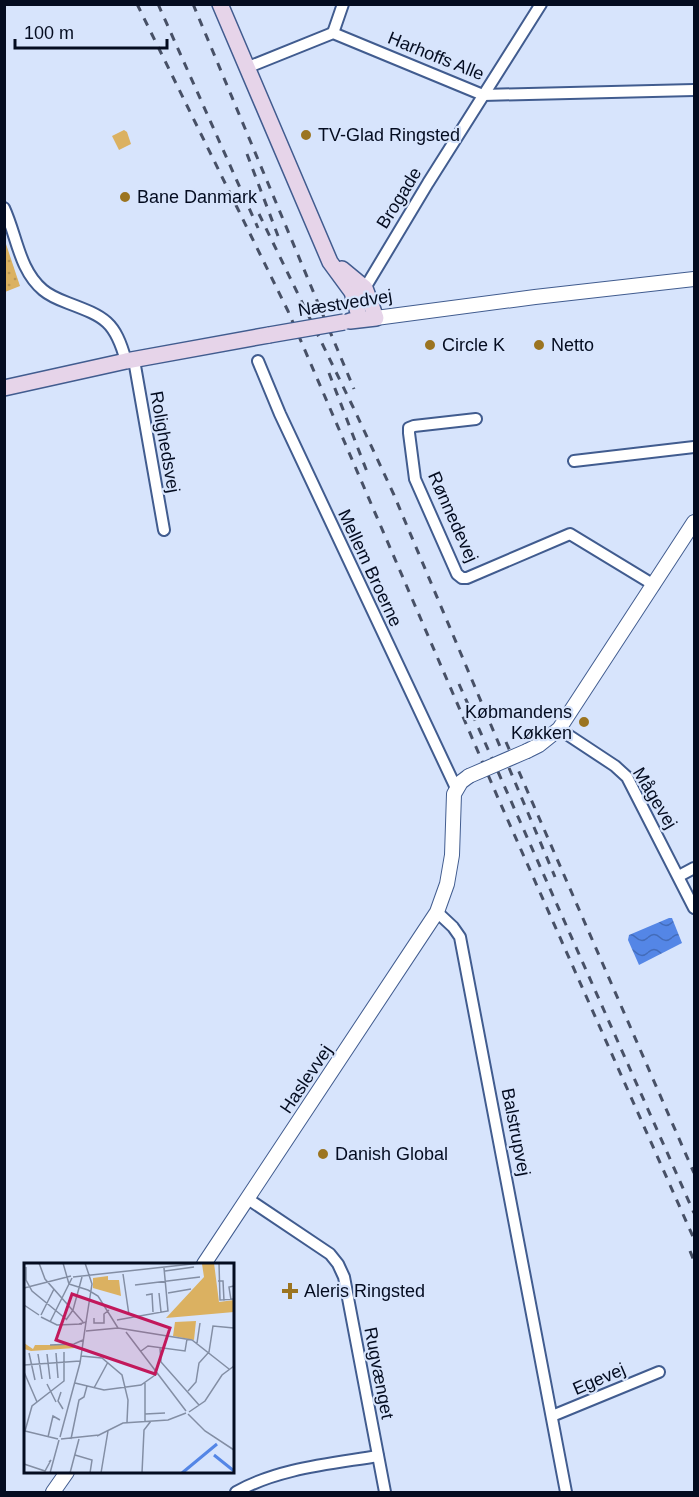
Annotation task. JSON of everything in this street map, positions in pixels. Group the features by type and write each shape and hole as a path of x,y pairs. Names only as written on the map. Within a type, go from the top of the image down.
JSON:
{"main road":[{"path":"220,4 330,262 352,292 360,320"},
{"path":"321,241 340,268 365,288 376,318"},
{"name":"Næstvedvej","path":"4,388 130,360 376,318"}],"street":[{"path":"246,68 333,33 343,4"},
{"name":"Brogade","path":"365,288 541,4"},
{"name":"Harhoffs Alle","path":"333,33 483,95 694,90"},
{"name":"Rolighedsvej","path":"4,208 16,237 19,252 33,279 44,291 58,299 103,318 115,330 130,360 164,530"},
{"name":"Næstvedvej","path":"376,318 694,279"},
{"name":"Mellem Broerne","path":"258,361 280,414 456,788"},
{"name":"Rønnedevej","path":"476,419 414,426 409,428 408,433 415,479 457,574 462,578 467,578 570,534 654,585"},
{"path":"574,461 694,447"},
{"path":"437,912 447,884 452,855 452,801 456,788 469,776 527,751 559,729 694,522"},
{"name":"Mågevej","path":"559,729 615,766 627,777 694,908"},
{"path":"679,876 694,868"},
{"name":"Haslevvej","path":"205,1263 437,912"},
{"name":"Balstrupvej","path":"437,912 460,937 566,1492"},
{"name":"Rugvænget","path":"248,1199 330,1254 339,1264 344,1277 385,1492"},
{"name":"Egevej","path":"552,1416 658,1372"},
{"path":"236,1492 257,1481 278,1474 378,1456"},
{"path":"53,1492 66,1473"}],"shaded area":[{"path":"124,130 131,144 119,150 112,136"},
{"path":"5,241 20,286 4,292"}],"water":[{"path":"672,918 682,943 639,965 628,940 629,935"}],"railway":[{"path":"137,4 288,311 498,798 694,1239"},
{"path":"158,4 258,228"},
{"path":"193,4 354,389"},
{"path":"247,154 278,236"},
{"path":"259,214 394,495 555,877"},
{"path":"329,373 369,477"},
{"path":"459,684 694,1213"},
{"path":"506,742 694,1173"},
{"path":"690,1251 694,1261"}],"place":[{"name":"TV-Glad Ringsted","path":"306,135"},
{"name":"Bane Danmark","path":"125,197"},
{"name":"Circle K","path":"430,345"},
{"name":"Netto","path":"539,345"},
{"name":"Købmandens Køkken","path":"584,722"},
{"name":"Danish Global","path":"323,1154"},
{"name":"Aleris Ringsted","path":"290,1291"}]}
